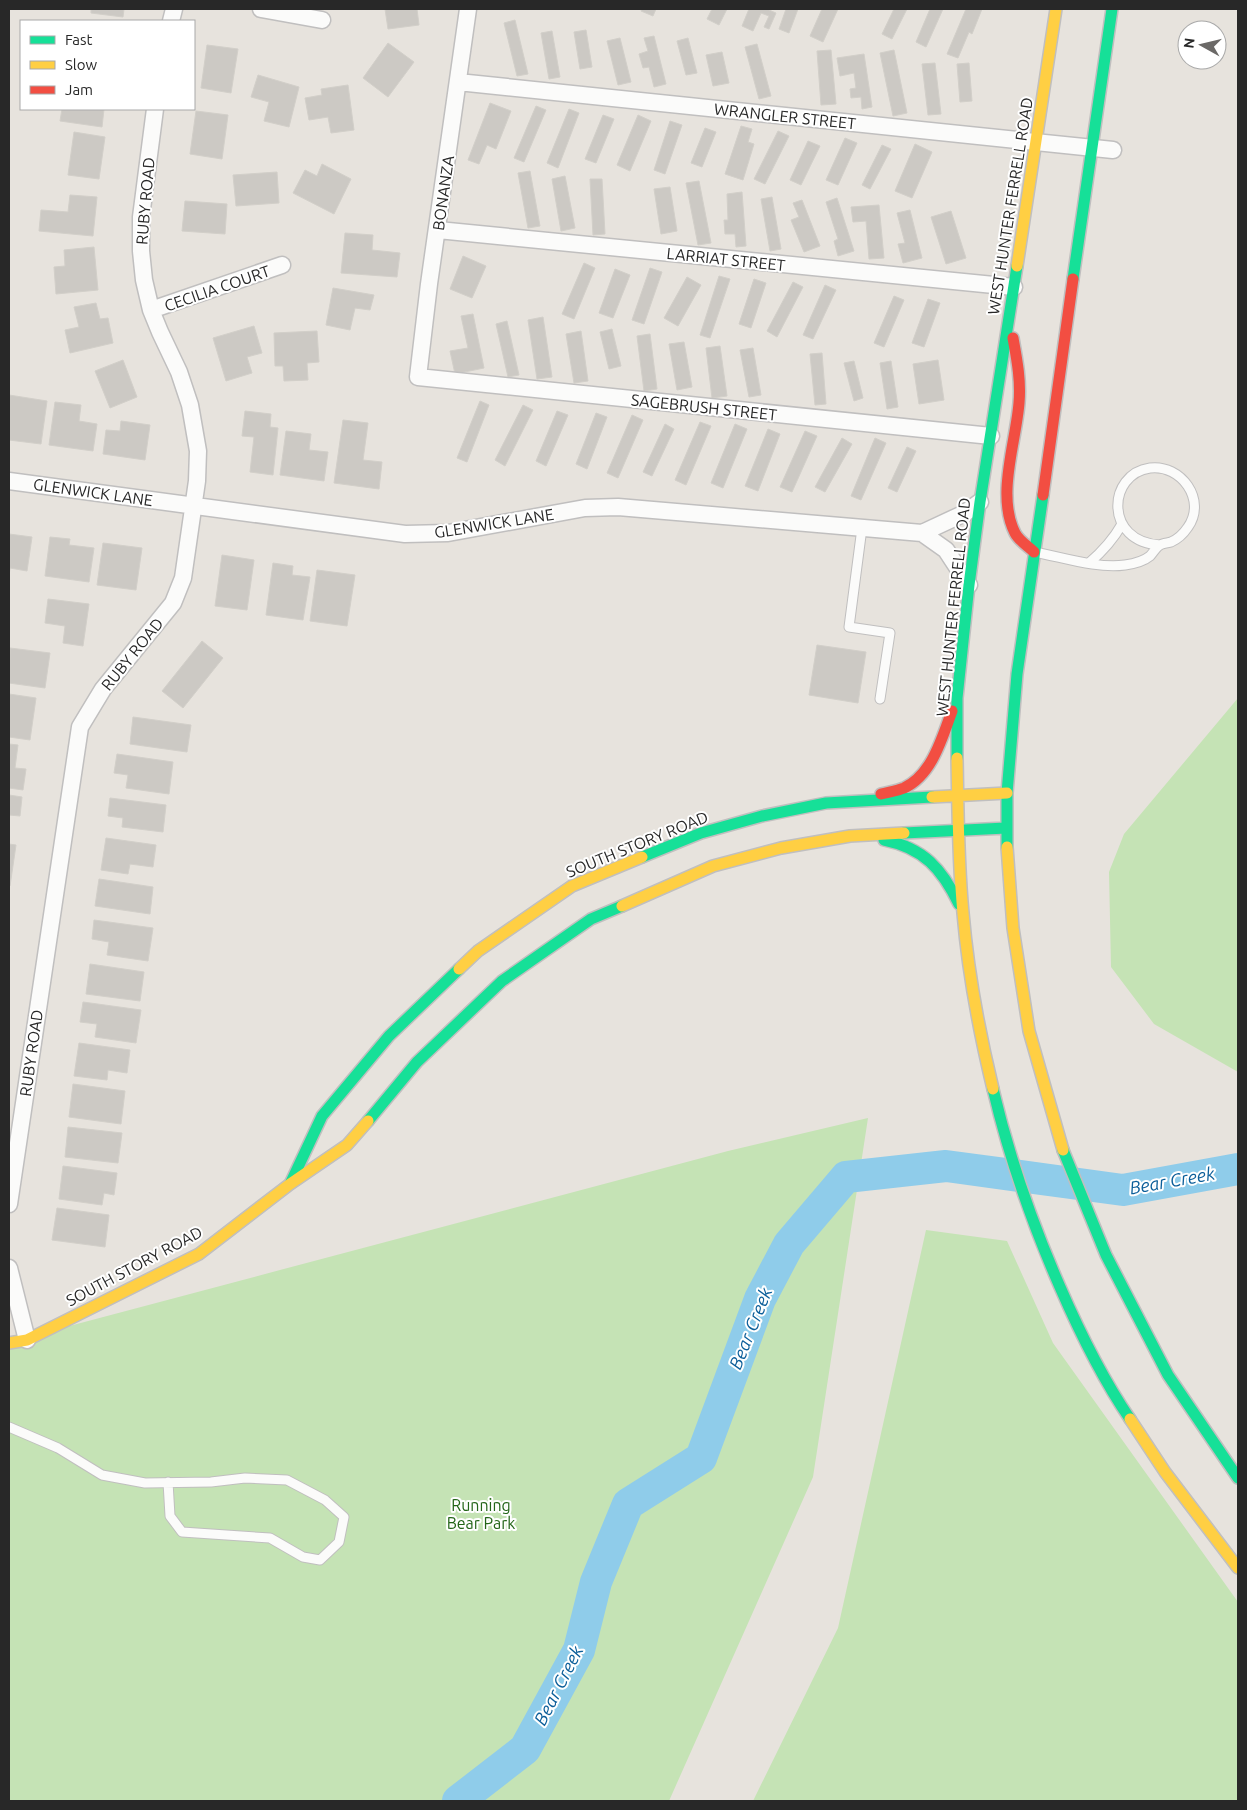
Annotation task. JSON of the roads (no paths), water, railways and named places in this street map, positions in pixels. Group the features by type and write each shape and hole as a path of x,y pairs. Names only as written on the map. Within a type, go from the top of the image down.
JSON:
{"main road":[{"name":"WEST HUNTER FERRELL ROAD","path":"1056,9 1037,143 980,502 969,585 958,698 958,831 963,914 980,1036 1004,1139 1038,1236 1082,1337 1121,1406 1165,1472 1238,1568"},
{"path":"1112,9 1017,674 1006,828 1013,928 1029,1030 1064,1149 1106,1255 1168,1375 1238,1478"},
{"path":"1010,314 1020,388 1010,470 1008,504 1016,534 1034,552"},
{"path":"854,802 904,788 925,771 936,754 958,698"},
{"name":"SOUTH STORY ROAD","path":"290,1184 322,1116 389,1036 478,951 572,886 701,833 762,816 826,803 1007,793"},
{"name":"SOUTH STORY ROAD","path":"9,1343 27,1340 199,1254 290,1184 347,1144 417,1062 502,981 591,919 713,866 781,848 850,836 1006,828"},
{"path":"850,836 896,842 912,848 930,860 946,879 963,914"}],"street":[{"path":"261,9 322,20"},
{"name":"BONANZA","path":"418,377 429,284 468,9"},
{"name":"WRANGLER STREET","path":"458,82 1113,150"},
{"name":"RUBY ROAD","path":"9,1204 80,726 103,689 173,604 183,578 194,506 198,451 190,405 179,372 152,310 144,280 141,251 141,217 155,110"},
{"name":"LARRIAT STREET","path":"438,230 1014,287"},
{"name":"CECILIA COURT","path":"152,310 282,265"},
{"name":"SAGEBRUSH STREET","path":"418,377 991,436"},
{"name":"GLENWICK LANE","path":"9,481 405,534 448,533 585,508 618,507 922,533 965,513 980,502"},
{"path":"922,533 946,550 969,585"},
{"path":"9,1268 27,1340"}],"lane":[{"path":"1149,468 1164,469 1175,473 1184,480 1191,491 1194,502 1194,514 1189,526 1171,542 1160,545 1148,544 1129,534 1122,524 1118,510 1119,496 1125,483 1136,473 1149,468"},
{"path":"1089,563 1114,538 1122,524"},
{"path":"862,528 849,627 890,633 880,699"},
{"path":"1034,552 1107,566 1126,565 1148,558 1160,545"},
{"path":"9,1427 58,1448 102,1475 145,1483 168,1482 211,1482 245,1478 287,1480 326,1500 344,1517 338,1542 320,1560 303,1557 270,1538 182,1532 170,1516 168,1482"}],"waterway":[{"name":"Bear Creek","path":"458,1801 525,1749 579,1650 596,1582 628,1504 701,1458 760,1299 789,1244 846,1177 946,1166 1123,1190 1238,1169"}],"park label":[{"name":"Running Bear Park","path":"481,1514"}]}
